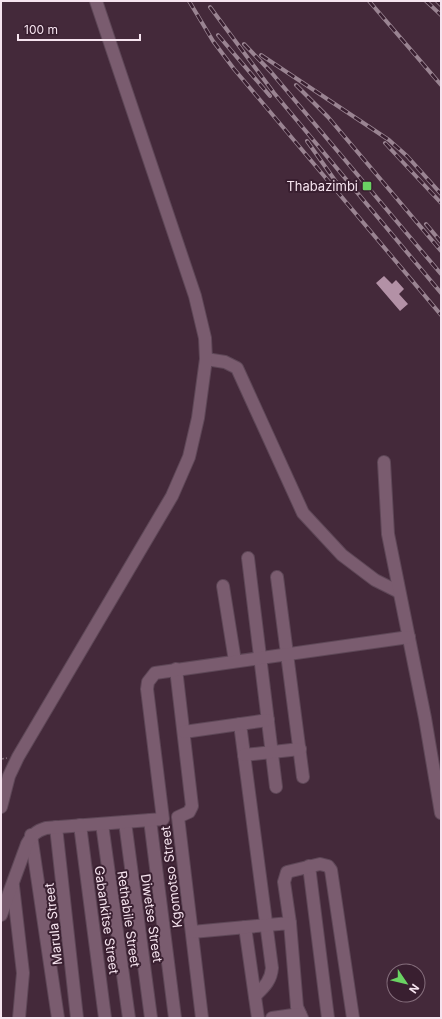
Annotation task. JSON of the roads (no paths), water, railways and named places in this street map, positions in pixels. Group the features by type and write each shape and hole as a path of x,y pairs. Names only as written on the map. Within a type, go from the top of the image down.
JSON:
{"street":[{"path":"1,807 9,776 18,758 172,496 188,457 198,418 206,358 203,331 195,296 96,1"},
{"path":"206,358 225,362 237,368 303,513 351,563 375,580 399,592"},
{"path":"384,462 388,534 409,637 441,813"},
{"path":"248,558 276,786"},
{"path":"277,577 303,777"},
{"path":"223,586 235,661"},
{"path":"163,819 147,686 155,672 409,637"},
{"name":"Kgomotso Street","path":"176,669 192,806 189,812 178,817 202,1018"},
{"path":"184,732 268,720"},
{"path":"240,724 268,925 272,968 271,978 255,996"},
{"path":"244,755 300,749"},
{"path":"1,915 31,835 38,831 56,827 178,817"},
{"path":"150,820 175,1018"},
{"name":"Diwetse Street","path":"126,822 151,1018"},
{"name":"Rethabile Street","path":"102,824 129,1018"},
{"name":"Gabankitse Street","path":"80,825 106,1018"},
{"name":"Marula Street","path":"56,827 77,1018"},
{"path":"31,835 58,1018"},
{"path":"279,1017 301,1016 297,1007 290,923 284,882 289,871 320,864 330,868 353,1018"},
{"path":"309,866 328,1018"},
{"path":"13,883 22,973 19,1018"},
{"path":"192,932 290,923"},
{"path":"245,927 258,1018"}],"railway":[{"path":"189,1 213,41 234,69 441,315"},
{"path":"369,1 441,85"},
{"path":"426,1 441,15"},
{"path":"437,1 441,5"},
{"path":"210,7 274,93 441,293"},
{"path":"218,35 270,96"},
{"path":"244,44 271,72 441,274"},
{"path":"261,55 389,140 407,156 441,194"},
{"path":"296,85 328,117 441,251"},
{"path":"307,141 339,186"},
{"path":"385,143 441,203"},
{"path":"426,224 441,242"}],"place":[{"name":"Thabazimbi","path":"367,186"}]}
